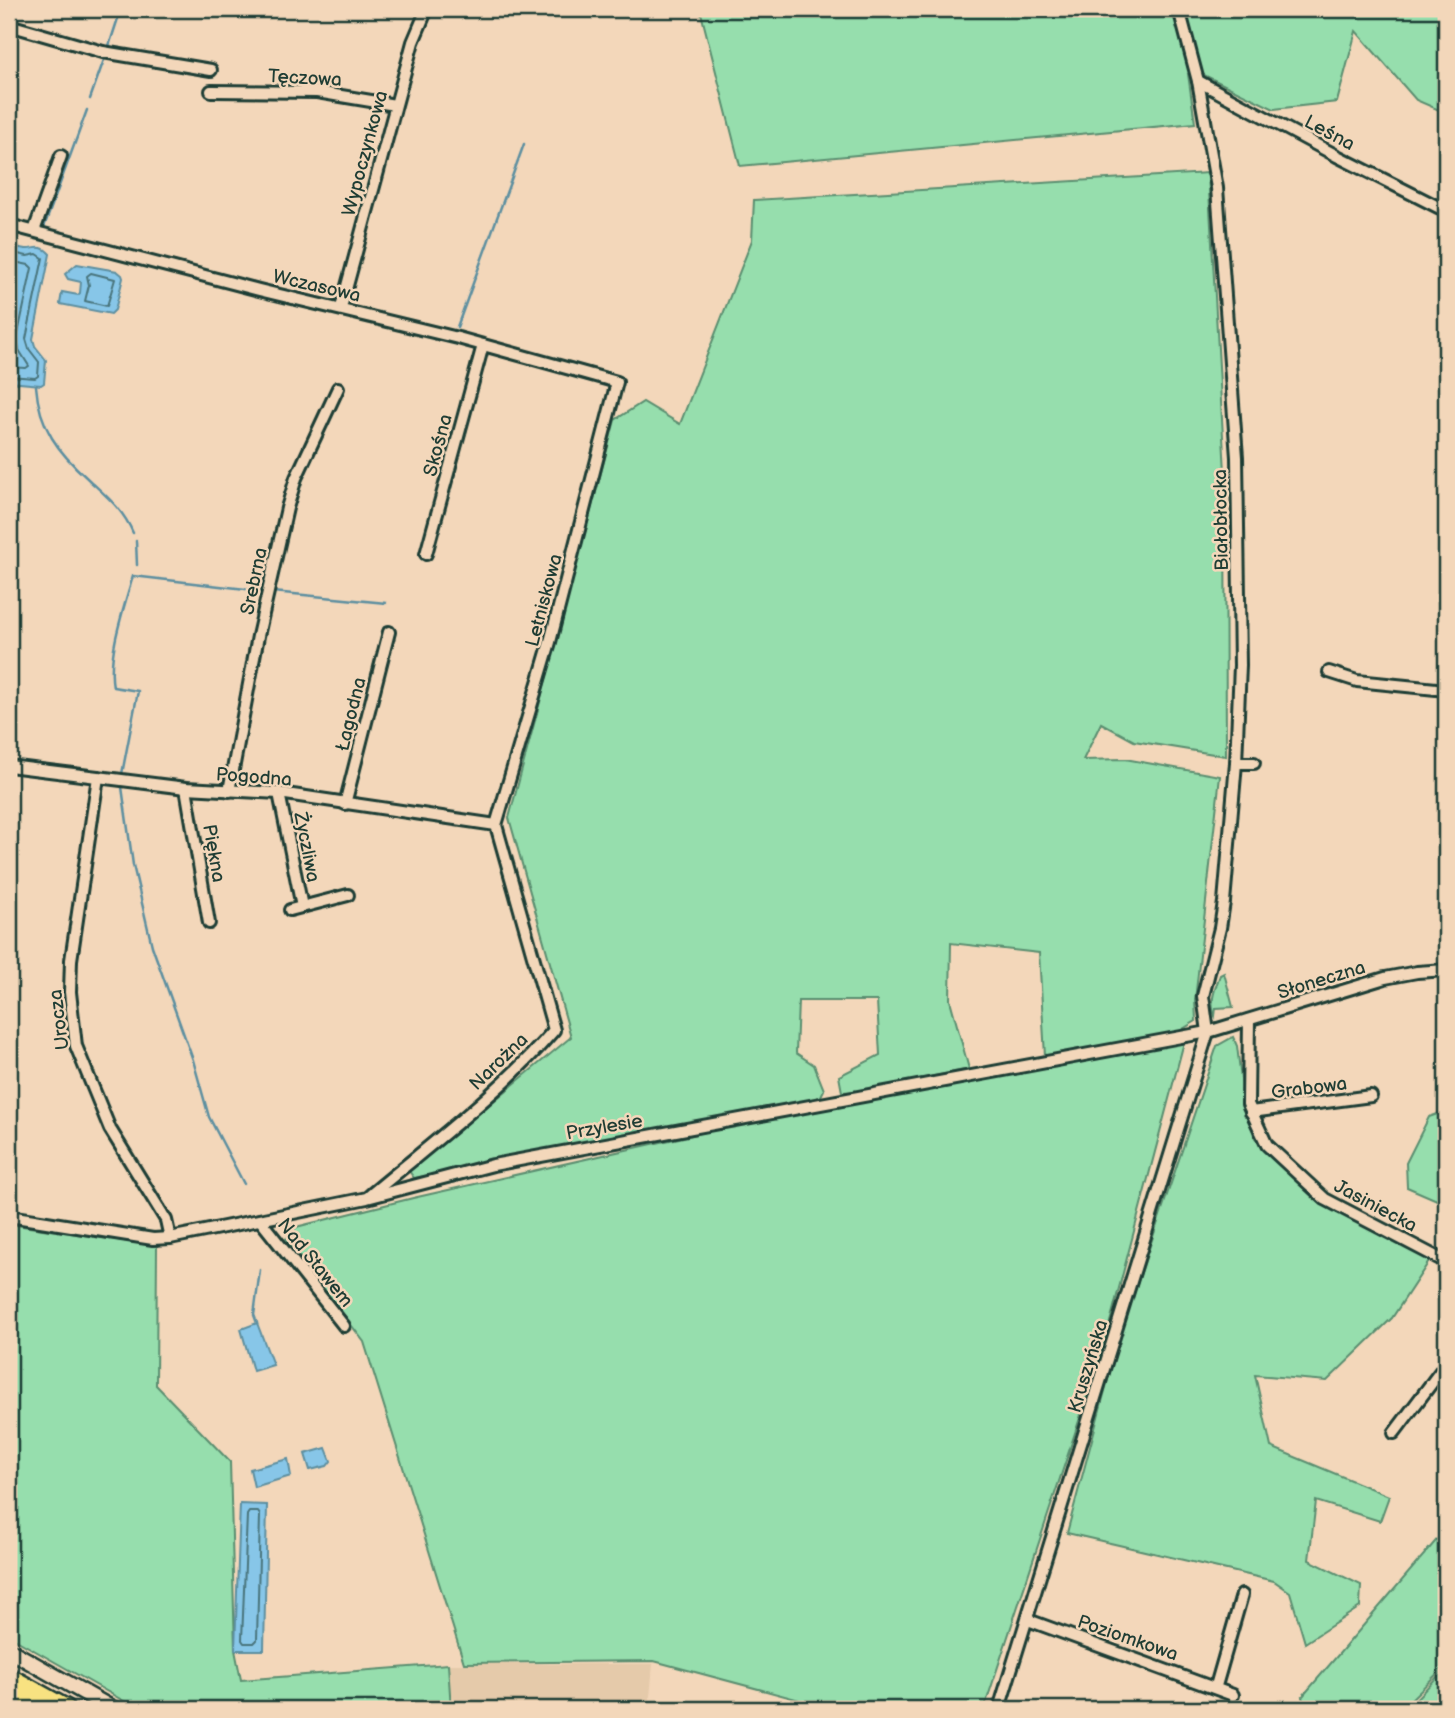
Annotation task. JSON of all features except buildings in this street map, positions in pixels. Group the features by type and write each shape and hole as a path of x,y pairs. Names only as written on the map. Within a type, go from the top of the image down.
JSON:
{"highway":[{"path":"9,1678 65,1709"},
{"path":"9,1696 32,1709"}],"street":[{"name":"Wypoczynkowa","path":"341,308 413,42 427,9"},
{"name":"Białobłocka","path":"1179,9 1198,81 1220,214 1237,494 1240,665 1236,762 1224,902 1203,996 1208,1032"},
{"path":"9,25 103,52 211,70"},
{"name":"Leśna","path":"1198,81 1446,211"},
{"name":"Tęczowa","path":"211,91 317,92 395,105"},
{"path":"34,231 61,156"},
{"path":"1220,214 1232,218"},
{"name":"Wczasowa","path":"9,225 259,290 341,308 617,382"},
{"path":"1229,342 1243,348"},
{"name":"Skośna","path":"426,554 483,345"},
{"name":"Letniskowa","path":"496,825 550,642 617,382"},
{"name":"Srebrna","path":"229,791 258,636 287,508 296,478 338,388"},
{"path":"1237,494 1250,494"},
{"name":"Łagodna","path":"345,804 389,632"},
{"path":"1329,672 1357,681 1446,690"},
{"path":"1236,762 1254,763"},
{"name":"Pogodna","path":"9,766 186,788 279,793 496,825"},
{"name":"Urocza","path":"97,777 71,960 70,992 76,1046 110,1129 166,1220 170,1238"},
{"name":"Piękna","path":"186,788 209,923"},
{"name":"Życzliwa","path":"279,793 302,907"},
{"name":"Narożna","path":"366,1198 483,1101 536,1051 554,1030 496,825"},
{"name":"Życzliwa","path":"290,910 348,895"},
{"name":"Słoneczna","path":"1208,1032 1385,978 1446,970"},
{"name":"Jasiniecka","path":"1249,1020 1248,1104 1267,1145 1325,1199 1446,1262"},
{"name":"Przylesie","path":"9,1216 153,1240 170,1238 366,1198 493,1165 1208,1032"},
{"name":"Kruszyńska","path":"999,1709 1208,1032"},
{"name":"Grabowa","path":"1251,1112 1371,1096"},
{"name":"Nad Stawem","path":"260,1220 344,1326"},
{"path":"1394,1433 1446,1364"},
{"path":"1216,1686 1242,1595"},
{"name":"Poziomkowa","path":"1028,1620 1216,1686 1233,1695"},
{"path":"9,1650 113,1709"}],"shaded area":[{"path":"448,1664 653,1664 649,1709 451,1709"}],"green space":[{"path":"700,9 1446,9 1446,113 1416,100 1356,31 1337,102 1274,109 1202,74 1188,74 1195,123 740,166"},
{"path":"1208,173 1225,472 1226,756 1134,741 1101,723 1083,760 1125,759 1220,776 1195,1000 1196,1021 1176,1033 1045,1056 1039,953 951,943 950,1000 969,1069 860,1091 842,1092 839,1076 880,1055 877,1001 798,1001 796,1053 814,1065 824,1090 819,1100 774,1117 1184,1042 1105,1341 1118,1341 1217,1046 1233,1037 1237,1046 1244,1104 1255,1138 1324,1202 1430,1260 1392,1318 1327,1381 1255,1375 1271,1447 1389,1496 1380,1521 1316,1501 1309,1560 1361,1585 1360,1607 1305,1643 1290,1592 1274,1581 1067,1533 1118,1342 1105,1342 984,1709 833,1709 654,1661 464,1663 364,1342 286,1239 296,1227 772,1117 771,1111 414,1178 409,1171 571,1037 509,818 615,420 643,402 680,424 752,240 754,200"},
{"path":"1224,973 1233,1007 1216,1008 1215,1016 1213,995 1220,975"},
{"path":"1446,1111 1446,1204 1407,1187 1406,1163 1429,1117"},
{"path":"9,1224 157,1246 156,1385 230,1462 235,1650 241,1680 448,1664 451,1709 138,1709 9,1636"},
{"path":"1446,1529 1446,1665 1401,1709 1306,1709 1302,1697"},
{"path":"1446,1668 1446,1709 1406,1709"}],"water":[{"path":"9,245 26,249 42,248 50,254 33,339 46,360 44,383 41,385 9,382"},
{"path":"77,264 117,271 122,275 115,310 111,314 60,304 62,292 78,295 80,293 81,282 68,279 65,274"},
{"path":"257,1323 273,1365 253,1371 241,1329"},
{"path":"326,1448 331,1461 327,1466 310,1470 305,1454"},
{"path":"288,1459 291,1476 254,1487 250,1469"},
{"path":"240,1504 267,1505 264,1650 235,1650"}],"waterway":[{"path":"108,49 121,9"},
{"path":"90,99 105,57"},
{"path":"44,227 87,110"},
{"path":"457,327 524,144"},
{"path":"36,386 41,414 59,449 108,497 133,533"},
{"path":"136,541 137,565"},
{"path":"122,774 138,691 113,687 112,661 117,632 133,576 263,591"},
{"path":"273,592 386,603"},
{"path":"122,787 133,865 152,946 193,1060 209,1117 244,1184"},
{"path":"257,1323 254,1315 260,1270"}]}
